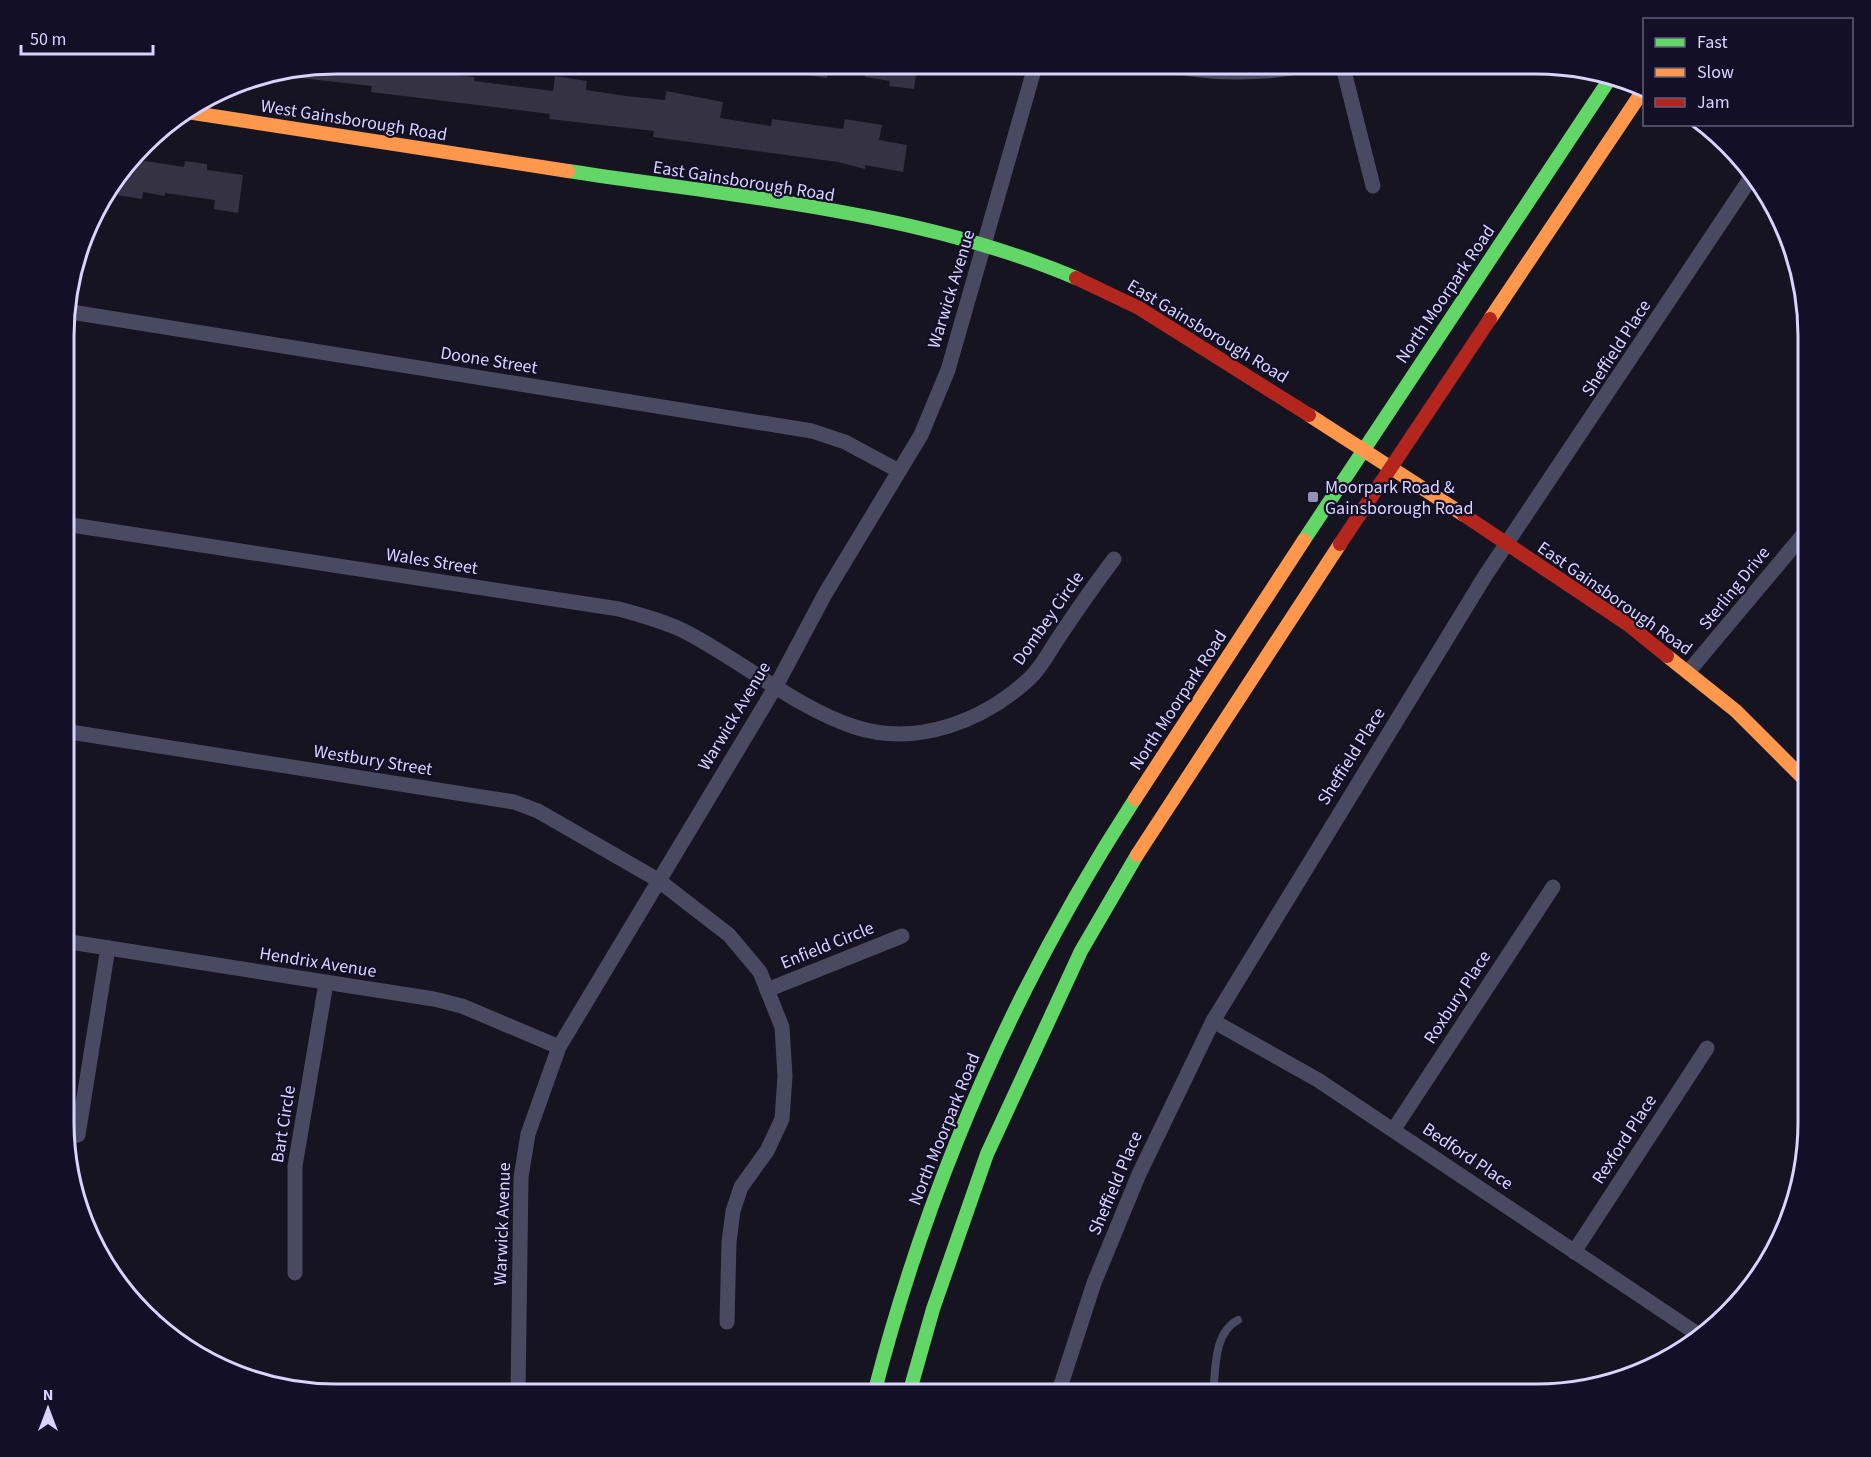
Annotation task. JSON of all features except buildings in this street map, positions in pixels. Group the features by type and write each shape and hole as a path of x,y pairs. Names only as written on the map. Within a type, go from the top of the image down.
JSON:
{"main road":[{"name":"North Moorpark Road","path":"877,1384 908,1276 940,1184 997,1047 1034,970 1092,865 1607,83"},
{"path":"912,1384 940,1288 987,1154 1013,1092 1081,951 1134,859 1640,95"},
{"name":"West Gainsborough Road","path":"197,113 480,158"},
{"name":"East Gainsborough Road","path":"480,158 809,208 984,245 1062,273 1139,308 1364,449 1506,546 1630,626 1689,671 1736,711 1798,773"}],"street":[{"name":"Warwick Avenue","path":"518,1384 521,1177 528,1134 559,1047 776,686 825,594 921,435 948,370 1033,74"},
{"path":"1345,74 1373,186"},
{"name":"Sheffield Place","path":"1063,1384 1094,1283 1134,1185 1213,1020 1360,777 1506,546 1748,183"},
{"name":"Doone Street","path":"75,313 812,431 845,442 899,471"},
{"name":"Wales Street","path":"74,525 619,609 657,620 684,632 776,686"},
{"name":"Sterling Drive","path":"1689,671 1798,541"},
{"name":"Dombey Circle","path":"776,686 819,711 855,727 885,733 936,730 965,722 999,705 1032,676 1114,559"},
{"name":"Westbury Street","path":"74,733 514,802 538,811 658,879 729,935 760,972 782,1027 785,1099 783,1119 776,1136 741,1187 733,1211 729,1242 727,1322"},
{"name":"Roxbury Place","path":"1394,1129 1553,887"},
{"name":"Enfield Circle","path":"767,990 902,936"},
{"name":"Hendrix Avenue","path":"74,943 462,1006 559,1047"},
{"path":"78,1135 108,948"},
{"name":"Bart Circle","path":"295,1273 295,1166 326,983"},
{"name":"Bedford Place","path":"1213,1020 1318,1080 1394,1129 1693,1331"},
{"name":"Rexford Place","path":"1574,1252 1707,1048"}],"lane":[{"path":"1215,1384 1221,1341 1227,1329 1238,1320"}],"traffic: fast":[{"path":"1304,540 1607,83"},
{"path":"568,171 826,209 890,222 1016,255 1076,278"},
{"path":"877,1384 921,1238 980,1086 1014,1012 1052,939 1092,868 1135,799"},
{"path":"912,1384 933,1309 987,1154 1081,951 1137,855"}],"traffic: slow":[{"path":"1490,319 1640,95"},
{"path":"197,114 568,171"},
{"path":"1309,415 1464,515"},
{"path":"1135,799 1304,540"},
{"path":"1137,855 1340,544"},
{"path":"1667,656 1736,711 1798,773"}],"traffic: jam":[{"path":"1076,278 1139,308 1309,415"},
{"path":"1340,544 1490,319"},
{"path":"1464,515 1630,626 1667,656"}],"place":[{"name":"Moorpark Road & Gainsborough Road","path":"1313,497"}]}
